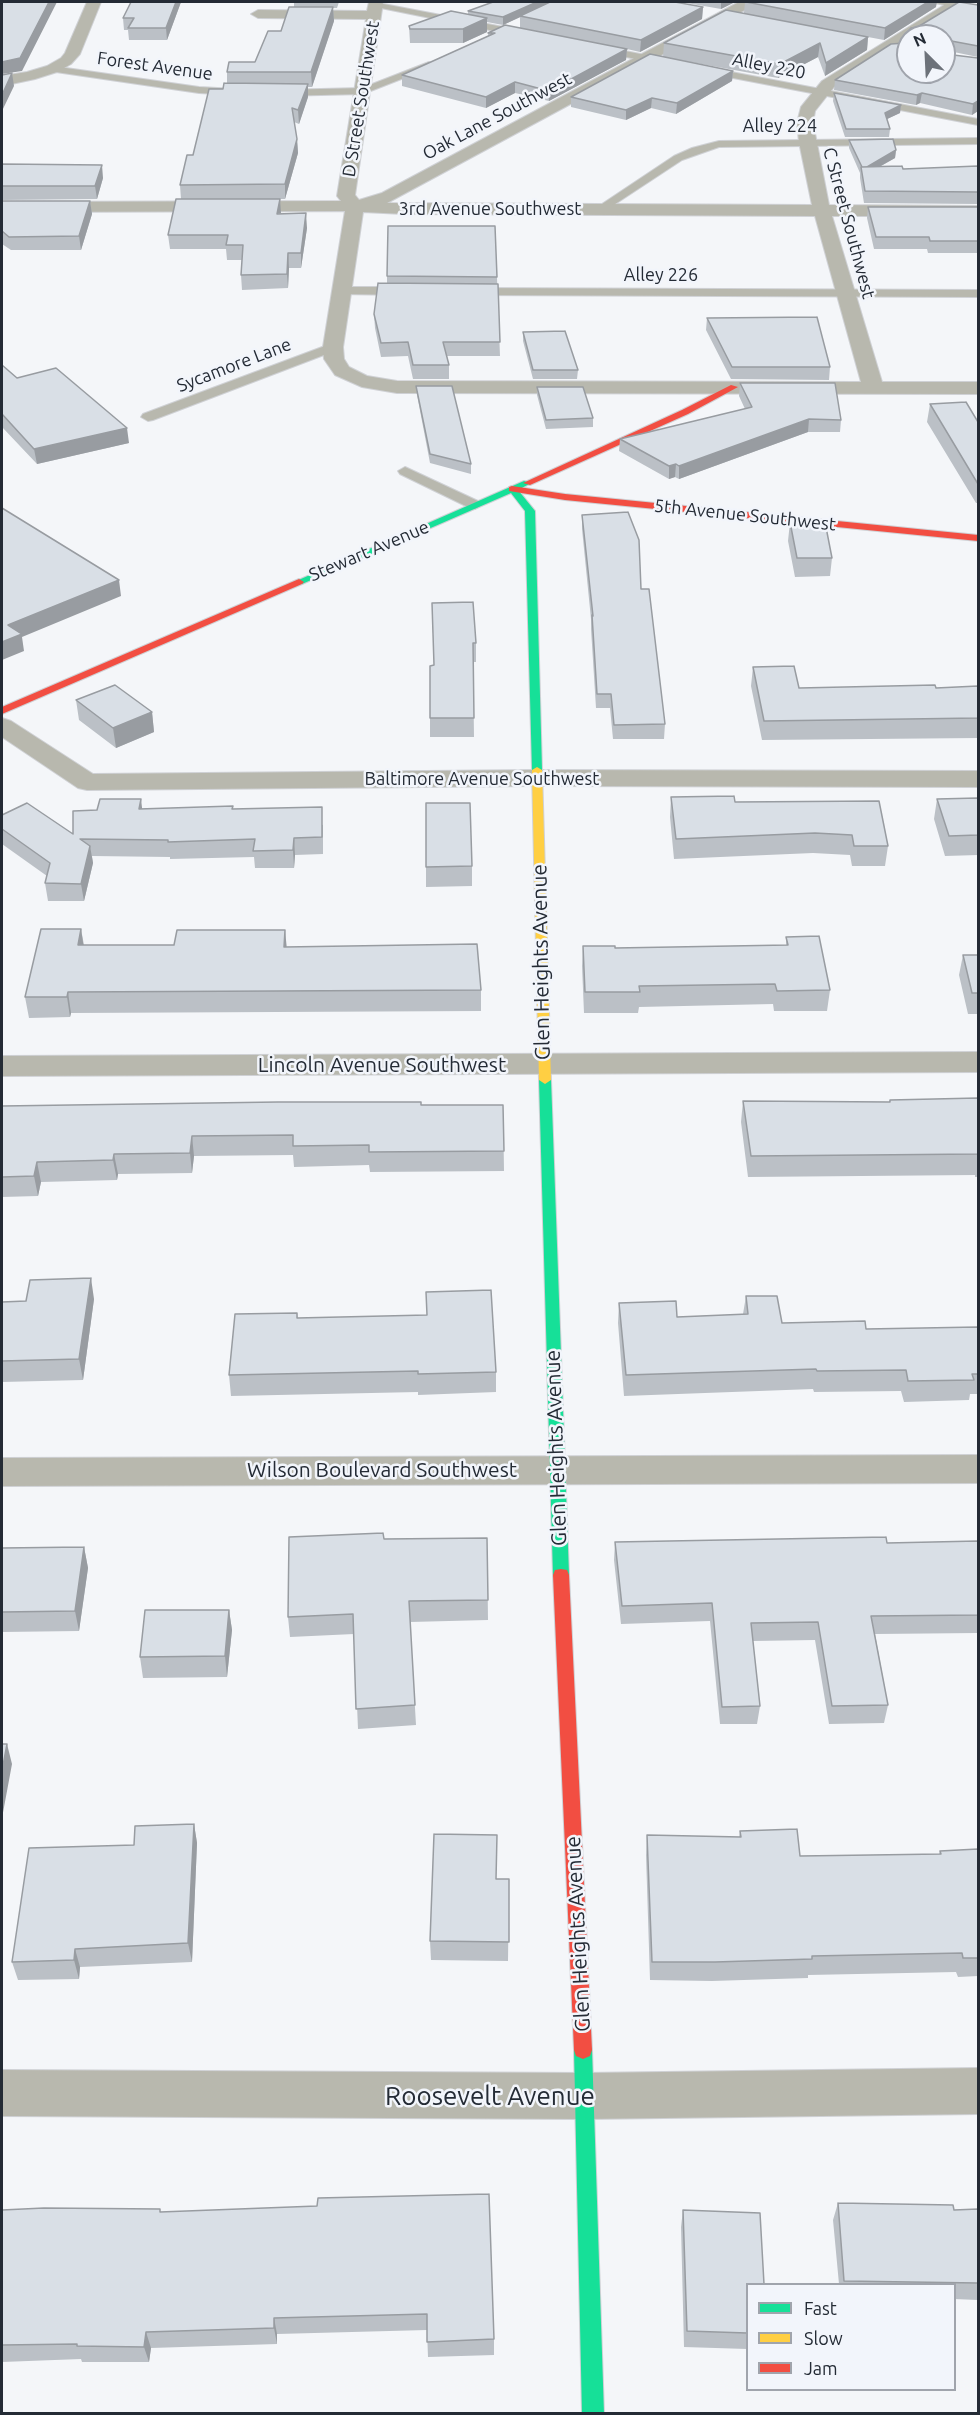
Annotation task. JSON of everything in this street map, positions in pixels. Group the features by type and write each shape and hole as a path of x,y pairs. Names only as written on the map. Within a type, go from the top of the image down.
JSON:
{"street":[{"path":"2,81 52,69 66,61 72,54 94,2"},
{"name":"Oak Lane Southwest","path":"356,206 388,197 749,2"},
{"name":"C Street Southwest","path":"873,387 822,211 807,142 805,123 807,110 828,84 955,3"},
{"path":"258,14 376,7"},
{"name":"D Street Southwest","path":"333,347 356,206 346,196 376,7"},
{"path":"704,11 748,20"},
{"path":"862,42 896,48"},
{"name":"3rd Avenue Southwest","path":"2,207 356,206 404,209 978,211"},
{"path":"333,347 334,359 342,371 373,384 397,387 978,388"},
{"name":"Stewart Avenue","path":"2,711 512,489 685,412 734,387"},
{"name":"5th Avenue Southwest","path":"512,489 565,497 978,538"},
{"name":"Glen Heights Avenue","path":"512,489 530,512 543,1064 556,1469 585,2096 592,2414"},
{"name":"Baltimore Avenue Southwest","path":"2,726 87,782 537,778 978,779"},
{"name":"Lincoln Avenue Southwest","path":"2,1066 978,1062"},
{"name":"Wilson Boulevard Southwest","path":"2,1472 978,1469"},
{"name":"Roosevelt Avenue","path":"2,2093 585,2096 978,2091"}],"lane":[{"path":"935,2 955,3 978,9"},
{"path":"376,7 530,35"},
{"path":"486,40 525,21"},
{"path":"588,46 674,63"},
{"path":"363,91 434,63"},
{"name":"Alley 220","path":"696,68 978,122"},
{"name":"Forest Avenue","path":"52,69 199,90 258,93 363,91"},
{"name":"Alley 224","path":"599,210 678,158 719,144 978,141"},
{"path":"343,291 415,291"},
{"name":"Alley 226","path":"451,291 978,294"},
{"name":"Sycamore Lane","path":"148,417 333,347"},
{"path":"405,471 475,505"}],"building":[{"path":"2,2 49,2 20,58 2,62"},
{"path":"131,2 176,2 166,28 128,28 134,18 123,18"},
{"path":"493,2 537,2 503,17 468,11"},
{"path":"550,2 675,2 703,7 641,40 520,16"},
{"path":"746,2 928,2 885,28"},
{"path":"959,2 978,5 978,46 956,42 956,24 923,24"},
{"path":"289,7 333,7 311,72 227,72 229,62 255,62 268,31 281,31"},
{"path":"726,10 868,37 826,63 820,43 780,64 664,43"},
{"path":"451,11 487,18 463,29 410,29 409,26"},
{"path":"505,25 627,49 549,91 515,82 486,97 402,75 495,33 488,33"},
{"path":"891,44 896,44 896,84 956,84 956,55 978,58 978,101 973,104 922,93 917,95 835,80"},
{"path":"650,54 733,71 677,103 652,98 626,110 571,97"},
{"path":"12,73 2,95 2,75"},
{"path":"224,83 308,84 298,110 292,108 297,139 285,184 180,185 187,155 193,155 209,89 223,89"},
{"path":"834,93 901,105 885,113 890,129 846,129"},
{"path":"893,139 896,150 867,167 862,167 849,140"},
{"path":"2,164 102,165 95,186 2,186"},
{"path":"902,166 903,169 978,166 978,192 865,191 861,167"},
{"path":"176,199 280,199 277,214 306,213 301,253 288,253 287,274 241,275 243,245 226,245 228,235 168,235"},
{"path":"2,201 90,201 79,236 9,237 2,231"},
{"path":"868,207 978,207 978,241 930,241 929,237 876,237"},
{"path":"388,226 495,226 497,277 387,276"},
{"path":"378,283 498,284 500,342 443,342 449,365 413,365 408,342 381,343 374,314"},
{"path":"817,317 830,367 732,367 707,318"},
{"path":"565,331 578,370 533,370 523,332"},
{"path":"2,365 17,378 56,368 127,428 34,449 2,414"},
{"path":"740,383 835,383 841,420 809,419 679,466 676,464 669,466 620,439 752,407"},
{"path":"416,386 452,386 471,464 430,454"},
{"path":"537,387 583,387 593,418 546,420"},
{"path":"966,402 978,422 978,484 930,404"},
{"path":"2,508 119,580 8,625 22,634 2,642"},
{"path":"628,512 639,540 641,589 649,589 665,724 614,725 611,694 597,694 593,616 582,515"},
{"path":"790,522 825,522 832,558 797,558"},
{"path":"473,602 476,643 473,643 474,718 430,718 430,666 434,665 432,603"},
{"path":"794,666 799,688 978,686 978,718 764,721 753,667"},
{"path":"115,685 152,712 113,728 76,700"},
{"path":"734,796 735,802 879,801 888,846 854,846 852,835 815,833 676,839 671,797"},
{"path":"978,798 978,835 949,836 937,799"},
{"path":"100,799 141,799 139,809 233,806 232,809 322,807 322,837 294,838 293,850 253,851 255,839 168,842 168,840 80,839 90,846 81,884 45,883 50,863 2,829 2,815 27,803 73,834 73,811 97,810"},
{"path":"426,803 470,803 472,866 426,867"},
{"path":"41,929 81,929 78,945 174,945 177,930 285,930 284,947 477,944 481,990 68,992 67,997 25,997"},
{"path":"819,936 830,990 777,991 775,984 639,986 640,992 585,992 583,946 615,946 615,948 788,945 786,937"},
{"path":"963,955 978,955 978,993 972,993"},
{"path":"978,1098 978,1154 751,1156 743,1101 890,1102 890,1100"},
{"path":"421,1102 421,1105 503,1105 504,1151 369,1152 369,1145 293,1146 293,1135 192,1136 190,1153 114,1154 113,1160 37,1162 34,1176 2,1177 2,1106"},
{"path":"91,1278 79,1359 2,1361 2,1302 26,1301 30,1280"},
{"path":"491,1290 496,1372 418,1374 418,1371 229,1375 235,1314 297,1313 297,1318 427,1315 426,1292"},
{"path":"746,1296 777,1296 782,1323 865,1321 866,1329 978,1327 978,1374 972,1374 974,1380 908,1381 906,1370 817,1371 816,1369 626,1375 619,1303 676,1301 677,1317 748,1314"},
{"path":"383,1533 384,1539 487,1538 488,1600 409,1601 415,1705 356,1709 353,1614 288,1617 289,1537"},
{"path":"886,1537 887,1543 978,1541 978,1615 871,1616 888,1705 832,1706 818,1622 751,1623 760,1706 722,1707 712,1603 622,1606 615,1542"},
{"path":"84,1547 75,1611 2,1612 2,1548"},
{"path":"145,1610 229,1610 225,1656 140,1657"},
{"path":"2,1744 7,1744 2,1771"},
{"path":"194,1824 188,1943 75,1949 74,1960 12,1962 29,1848 134,1845 135,1826"},
{"path":"797,1829 800,1856 941,1854 940,1851 978,1849 978,1958 963,1958 962,1953 812,1956 812,1959 715,1962 652,1962 647,1835 741,1837 740,1831"},
{"path":"434,1834 497,1835 496,1879 509,1879 509,1942 430,1941"},
{"path":"489,2194 494,2339 427,2342 427,2314 274,2318 274,2328 146,2332 144,2347 77,2346 77,2344 2,2345 2,2210 160,2209 160,2212 317,2206 318,2198"},
{"path":"838,2203 953,2205 954,2210 978,2209 978,2283 844,2281"},
{"path":"683,2210 760,2213 764,2283 746,2283 746,2333 687,2331"}],"traffic: fast":[{"path":"299,582 527,483"},
{"path":"512,489 530,511 537,770"},
{"path":"545,1080 561,1575"},
{"path":"583,2050 593,2414"}],"traffic: slow":[{"path":"537,770 545,1080"}],"traffic: jam":[{"path":"527,483 685,412 734,387"},
{"path":"512,489 565,497 978,538"},
{"path":"2,711 299,582"},
{"path":"561,1575 583,2050"}]}
